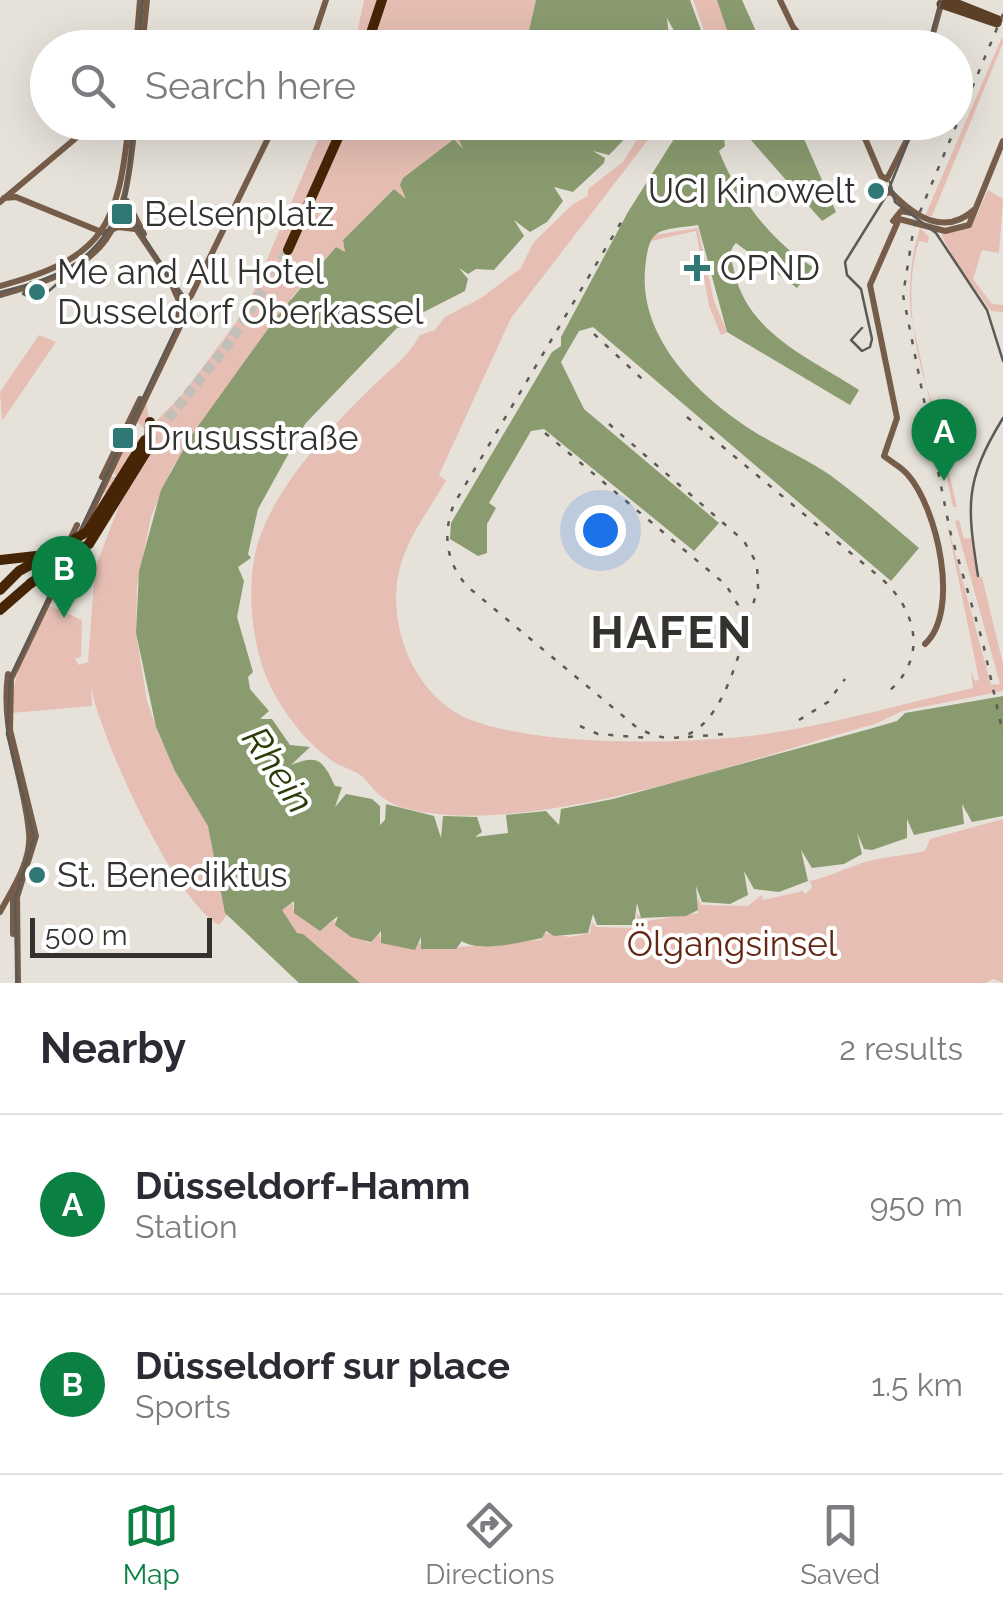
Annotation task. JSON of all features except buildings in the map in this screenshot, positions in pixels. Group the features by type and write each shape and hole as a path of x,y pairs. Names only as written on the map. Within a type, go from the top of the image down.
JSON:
{"highway":[{"path":"370,30 381,0"},
{"path":"286,249 334,140"},
{"path":"0,610 31,583 88,545 149,447 150,422"},
{"path":"0,589 16,574 60,555 146,442 88,545"},
{"path":"4,560 60,555"}],"main road":[{"path":"141,30 144,0"},
{"path":"316,30 326,0"},
{"path":"781,1 795,30"},
{"path":"934,30 944,1 1000,23"},
{"path":"984,17 1000,23"},
{"path":"2,200 14,194 75,140"},
{"path":"107,234 122,209 130,140"},
{"path":"2,718 13,672 182,306 267,140"},
{"path":"866,140 881,176 890,176 907,140"},
{"path":"876,321 870,283 901,218 955,226 968,221 1003,141"},
{"path":"885,193 912,213 955,226"},
{"path":"14,194 107,234"},
{"path":"107,234 124,195"},
{"path":"124,195 182,306"},
{"path":"122,209 137,226"},
{"path":"912,213 896,214 867,277 898,418 883,454 912,481 940,554 941,617 925,644"},
{"path":"1,290 56,270 107,234 137,226"},
{"path":"16,983 5,908 36,844 2,718 12,663 60,555 71,537 83,528 106,472 186,313 168,276"},
{"path":"150,422 146,405 167,353"},
{"path":"60,555 62,569"}],"green space":[{"path":"364,0 536,0 531,30 358,30"},
{"path":"693,0 718,0 727,30 704,30"},
{"path":"1002,37 1003,43 973,116 973,104"},
{"path":"318,140 453,140 403,178 406,199 394,189 343,240 345,252 336,247 291,298 289,311 284,309 278,315 172,468 151,517 137,586 136,633 147,701 160,738 208,825 227,915 219,925 181,885 161,852 124,779 91,687 92,706 11,713 23,657 48,605 82,620 81,657 75,659 79,665 88,662 95,568 122,498 102,492 110,477 116,477 113,471 132,435 139,440 147,431 137,422 146,401 150,427 182,395 246,309"},
{"path":"637,140 648,140 511,318 439,475 446,481 404,556 396,589 397,612 408,657 420,677 434,695 471,720 535,735 609,741 684,741 778,732 973,688 971,671 975,681 979,680 947,523 991,685 1000,684 955,521 959,520 964,539 971,538 977,577 982,577 1003,664 1003,691 902,711 875,724 703,774 572,805 509,814 451,815 401,807 317,748 293,723 275,695 260,659 252,616 252,573 261,534 281,493 310,454 405,356 420,335 435,330 445,317 481,298 521,268 533,243 573,204 588,196 588,189 623,162"},
{"path":"958,140 963,140 932,216 925,216"},
{"path":"988,190 1003,199 999,253 982,250 973,279 992,304 1003,305 1003,312 991,311 941,235 972,226"},
{"path":"698,228 714,301 727,332 721,335 709,306 696,231 651,241 654,235"},
{"path":"920,228 929,237 928,243 919,241 913,266 914,327 910,282"},
{"path":"39,335 56,342 2,421 0,392"},
{"path":"926,384 956,455 946,460 957,507 953,507"},
{"name":"Ölgangsinsel","path":"1003,819 1003,983 993,979 986,983 348,983 300,939 279,911 293,903 293,909 325,927 335,920 337,925 369,943 379,932 381,940 415,948 418,943 437,949 541,940 545,933 570,937 590,933 592,922 596,927 636,928 637,914 647,921 698,913 698,897 701,905 748,906 761,895 763,900 803,891 805,895 812,887 810,881 870,861 925,851 930,839"}],"water":[{"path":"536,0 690,0 701,30 674,30 667,18 668,30 529,30"},
{"path":"717,0 742,0 755,30 727,30"},
{"name":"Rhein","path":"453,140 463,149 459,140 624,140 609,155 593,151 605,158 604,163 573,192 554,187 563,201 547,222 530,232 514,220 524,236 494,270 476,269 468,274 459,268 468,279 465,291 412,318 399,315 406,326 397,328 305,424 258,509 248,554 251,558 238,567 244,581 237,617 253,672 248,677 250,689 269,711 260,719 272,719 290,745 310,747 291,765 318,761 335,786 342,787 335,807 346,794 372,799 380,806 380,825 385,820 386,804 434,816 441,838 443,816 477,817 482,832 475,837 508,833 506,815 546,811 559,825 561,809 613,799 866,730 897,721 905,713 1003,696 1003,816 972,822 962,804 964,824 914,835 907,819 907,838 872,850 864,849 857,833 862,854 844,864 812,868 801,850 808,881 779,892 754,889 744,871 748,895 730,904 702,902 696,886 698,910 686,916 641,918 637,903 634,925 597,925 593,914 588,933 554,936 546,931 542,938 500,946 462,941 456,949 421,949 421,937 415,950 381,943 381,931 371,942 351,937 335,925 338,916 320,931 294,913 294,901 282,910 297,933 360,983 299,983 225,913 208,826 175,771 156,727 136,633 139,571 161,490 191,436 278,315 284,309 289,311 288,303 336,247 345,252 343,240 394,189 406,199 400,185 403,178"},
{"path":"673,140 724,140 725,146 719,151 746,201 770,232 813,267 797,288 736,243 731,252 741,293 753,312 783,342 859,390 850,405 727,332 698,225 664,230 649,245 646,297 654,324 666,348 702,392 747,427 830,475 919,548 891,581 593,327 579,331 561,362 584,409 719,523 694,551 544,429 531,431 489,503 496,508 487,524 487,553 478,556 450,539 451,523 552,352 561,346 561,337 628,212"},
{"path":"751,140 804,140 836,212 822,221"}],"tunnel":[{"path":"149,442 227,346 288,250"}],"tram line":[{"path":"140,30 143,0"},
{"path":"933,30 941,0"},
{"path":"17,983 15,898 34,838 7,734 10,678 184,311 180,295 125,206 131,140"},
{"path":"862,328 851,340 862,351 870,347 872,339 861,289 847,275 845,262 886,196 909,140"},
{"path":"890,182 895,202 936,233 987,310 1003,361"},
{"path":"0,292 44,279 78,262 105,234 126,193"},
{"path":"31,282 23,294 37,301 64,278"},
{"path":"978,576 972,494 981,460 1003,418"}],"railway":[{"path":"973,85 1003,14"},
{"path":"950,140 914,226 903,295 950,531 983,643 1003,734"},
{"path":"609,424 744,541 757,564 758,588 734,669 707,720 688,734 664,738 635,726 468,587 448,548 454,504 626,214"},
{"path":"594,334 642,379"},
{"path":"687,417 895,592 910,622 912,653 898,682 884,695"},
{"path":"545,433 726,585 738,605 741,628"},
{"path":"799,720 828,702 845,679"},
{"path":"580,726 598,734 648,738"},
{"path":"688,737 725,734"}],"place":[{"name":"UCI Kinowelt","path":"876,191"},
{"name":"Belsenplatz","path":"122,214"},
{"name":"OPND","path":"697,268"},
{"name":"Me and All Hotel Dusseldorf Oberkassel","path":"37,292"},
{"name":"Drususstraße","path":"123,438"},
{"name":"Düsseldorf-Hamm","path":"944,481"},
{"name":"Düsseldorf sur place","path":"64,618"},
{"name":"St. Benediktus","path":"37,875"}],"district":[{"name":"HAFEN","path":"672,632"}]}
